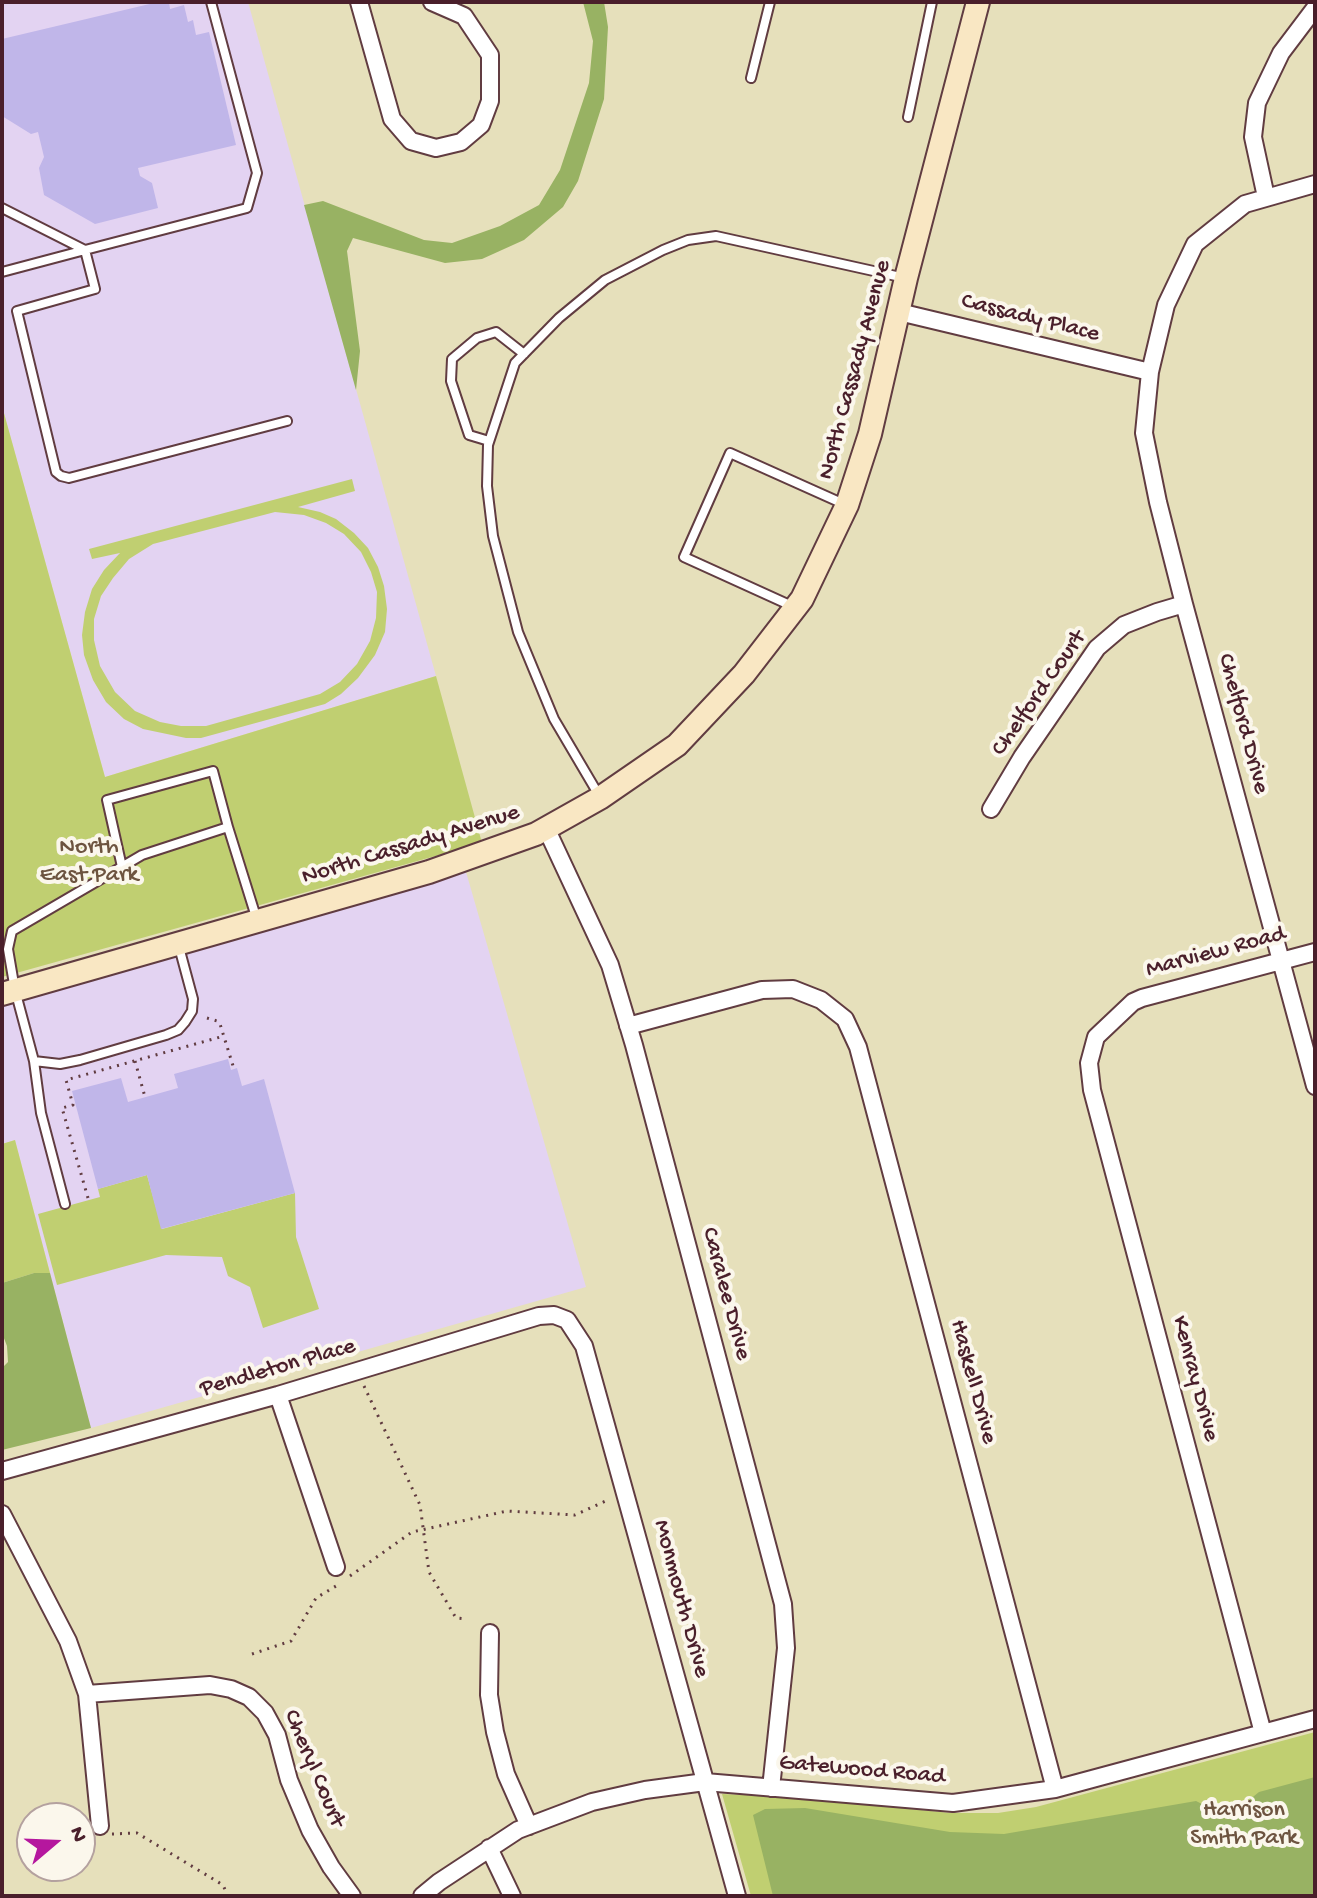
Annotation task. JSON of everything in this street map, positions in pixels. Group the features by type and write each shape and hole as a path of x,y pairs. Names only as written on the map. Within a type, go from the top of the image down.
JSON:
{"main road":[{"name":"North Cassady Avenue","path":"9,992 429,872 536,834 600,798 677,745 744,674 802,599 847,505 870,434 906,278 978,2"}],"street":[{"path":"359,2 392,119 411,141 436,148 461,142 481,125 490,101 490,55 464,16 432,2"},
{"path":"1266,197 1253,137 1257,103 1281,53 1315,8"},
{"name":"Chelford Drive","path":"1315,184 1245,204 1195,244 1166,305 1150,372 1144,433 1184,604 1315,1086"},
{"name":"Cassady Place","path":"899,312 1150,372"},
{"name":"Chelford Court","path":"991,809 1022,757 1097,648 1124,625 1184,604"},
{"name":"Caralee Drive","path":"546,828 610,965 783,1604 786,1648 771,1788"},
{"name":"Marview Road","path":"1096,1037 1133,1002 1142,998 1315,952"},
{"name":"Haskell Drive","path":"628,1026 762,990 793,989 821,1000 845,1019 858,1047 1055,1789"},
{"name":"Kenray Drive","path":"1096,1037 1089,1063 1092,1090 1263,1733"},
{"name":"Pendleton Place","path":"2,1471 278,1395 539,1316 554,1315 567,1320"},
{"name":"Monmouth Drive","path":"567,1320 584,1346 737,1896"},
{"path":"278,1395 336,1567"},
{"path":"2,1514 68,1641 87,1694 105,1830"},
{"path":"490,1633 489,1695 495,1732 506,1774 529,1826"},
{"name":"Cheryl Court","path":"87,1694 210,1685 249,1697 265,1713 277,1735 289,1780 310,1830 352,1896"},
{"name":"Gatewood Road","path":"422,1896 489,1848 529,1826 592,1802 645,1790 705,1782 953,1803 1055,1789 1315,1719"},
{"path":"489,1848 512,1896"}],"lane":[{"path":"2,272 247,208 257,173 211,2"},
{"path":"751,78 770,2"},
{"path":"908,117 932,2"},
{"path":"2,208 85,250 95,289 17,311 56,472 61,476 69,478 287,421"},
{"path":"600,798 554,719 518,632 493,536 487,486 489,441 515,363 559,318 605,280 688,240 716,236 906,278"},
{"path":"489,441 469,435 451,381 452,359 477,338 496,332 524,354"},
{"path":"794,607 684,557 730,453 847,505"},
{"path":"122,867 107,800 213,771 257,921"},
{"path":"65,1204 41,1113 34,1061 9,992 8,949 12,931 142,855 228,827"},
{"path":"34,1061 60,1064 80,1060 178,1030 192,1011 193,999 178,943"}],"path":[{"path":"207,1018 217,1021 234,1069"},
{"path":"88,1198 62,1108 73,1105 66,1080 224,1036"},
{"path":"135,1061 145,1097"},
{"path":"360,1370 366,1393 420,1505 429,1572 456,1618 466,1619"},
{"path":"252,1654 291,1641 316,1598 412,1532 507,1511 575,1515 625,1493"},
{"path":"105,1830 137,1833 223,1885 228,1896"}],"shaded area":[{"path":"2,2 248,2 436,676 105,777 2,406"},
{"path":"466,872 586,1287 91,1428 15,1140 2,1144 2,1007"}],"green space":[{"path":"583,2 604,2 608,27 604,99 578,181 563,207 524,240 482,259 445,263 353,238 347,251 360,351 356,390 304,205 323,201 424,240 452,243 500,226 539,205 560,170 589,83 593,41"},
{"name":"North East Park","path":"2,406 105,777 436,676 482,843 2,977"},
{"path":"352,479 355,491 298,507 336,519 368,548 384,586 387,609 385,632 375,655 358,678 325,704 201,738 143,729 124,719 106,702 93,680 84,655 82,635 92,589 120,553 92,559 89,549","holes":["275,512 304,515 344,534 361,552 377,592 376,618 370,641 357,664 340,682 320,694 206,726 160,722 135,711 115,692 100,666 94,640 94,619 101,596 129,559 153,544"]},
{"path":"15,1140 50,1273 34,1273 2,1283 2,1144"},
{"path":"147,1175 162,1229 295,1193 296,1237 319,1309 263,1328 250,1287 228,1276 222,1257 166,1255 57,1285 38,1214 100,1197 98,1189"},
{"path":"34,1273 50,1273 91,1428 2,1450 2,1368 8,1362 2,1333 2,1283"},
{"name":"Harrison Smith Park","path":"1315,1732 1315,1896 751,1896 722,1794 794,1797 950,1813 998,1813 1036,1807"},
{"name":"Harrison Smith Park","path":"1315,1777 1315,1896 773,1896 753,1815 765,1809 805,1808 950,1832 1004,1834 1196,1801 1218,1817 1232,1814 1259,1792"}],"building":[{"path":"169,2 170,9 184,5 188,22 193,20 196,35 209,32 236,145 138,168 140,176 152,183 158,208 95,224 44,195 39,168 44,157 38,132 31,134 2,116 2,39"},
{"path":"228,1059 231,1070 237,1068 242,1086 264,1079 295,1193 161,1229 147,1175 98,1189 72,1091 121,1078 128,1102 178,1088 174,1074"}]}
